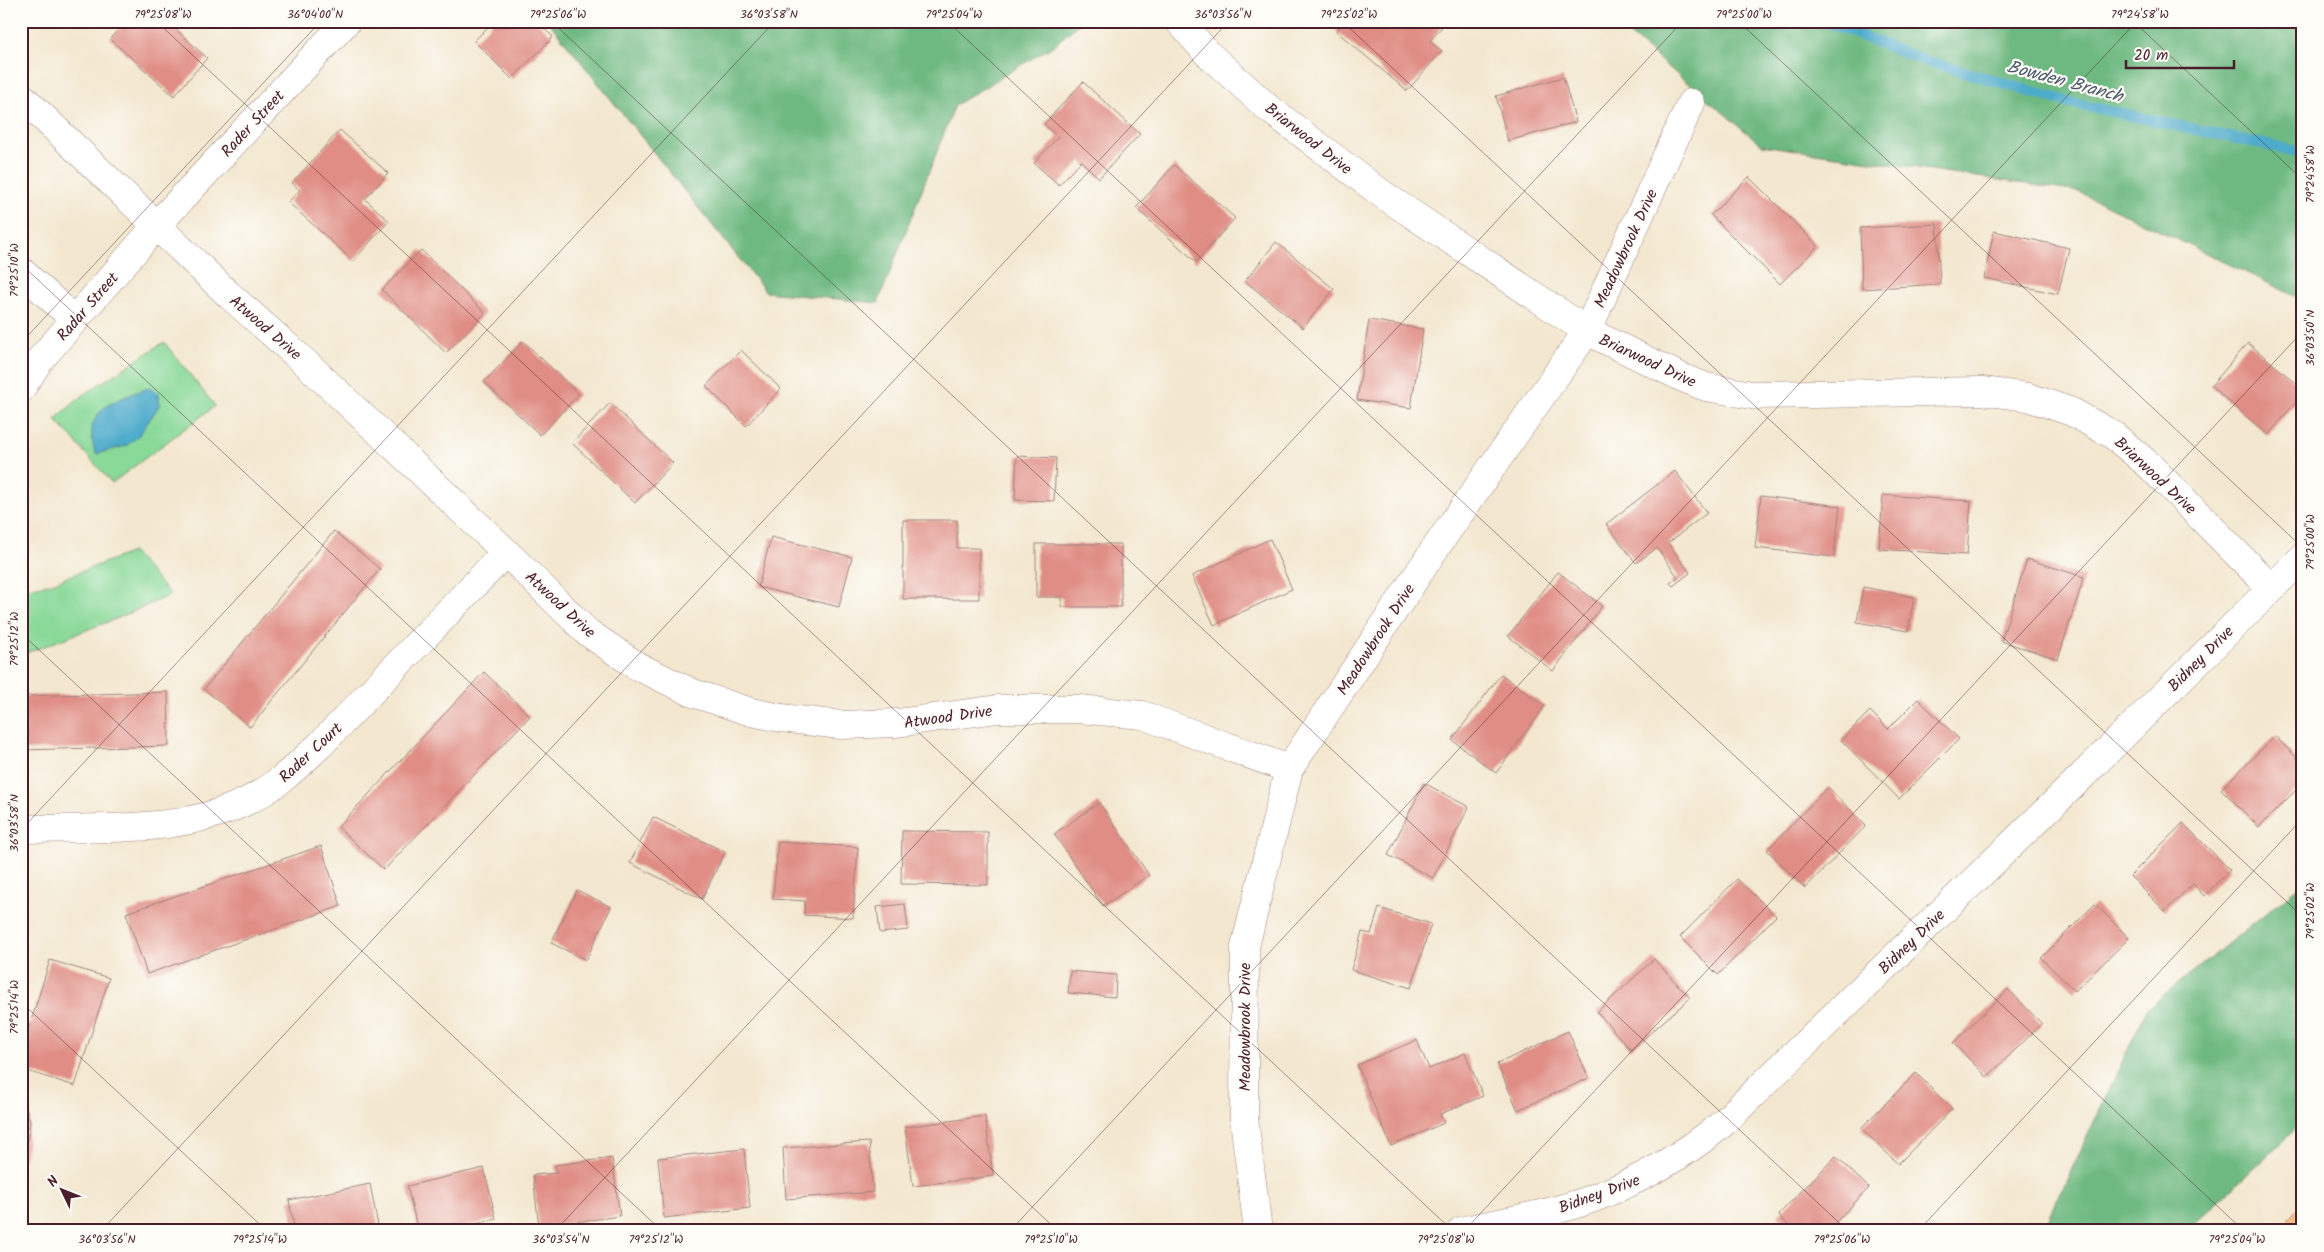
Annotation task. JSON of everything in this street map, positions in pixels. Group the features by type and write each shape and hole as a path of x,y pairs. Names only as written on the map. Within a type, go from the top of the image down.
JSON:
{"highway":[{"path":"2296,1231 2303,1224"}],"street":[{"name":"Rader Street","path":"157,225 348,21"},
{"name":"Briarwood Drive","path":"1179,21 1207,53 1291,125 1382,194 1587,331 1683,378 1706,386 1752,395 1982,391 2028,397 2072,412 2113,434 2149,464 2271,588"},
{"name":"Atwood Drive","path":"21,96 228,294 308,365 506,552 587,632 638,666 693,693 751,712 781,718 841,724 897,723 998,708 1080,709 1142,715 1289,769"},
{"name":"Meadowbrook Drive","path":"1258,1231 1244,1118 1244,947 1289,769 1434,550 1587,331 1691,103"},
{"name":"Radar Street","path":"21,389 39,361 157,225"},
{"path":"21,271 74,320"},
{"name":"Rader Court","path":"21,829 164,825 208,817 250,800 288,775 320,745 506,552"},
{"name":"Bidney Drive","path":"1461,1231 1534,1215 1592,1199 1647,1175 1698,1143 1722,1124 2066,792 2303,557"}],"green space":[{"path":"548,21 1082,21 1053,46 955,105 878,303 766,292"},
{"path":"1613,21 2303,21 2303,300 2079,192 1762,145"},
{"path":"164,342 215,406 112,483 55,419 86,393"},
{"path":"132,552 171,595 118,618 21,655 21,589 49,584"},
{"path":"2303,883 2303,1122 2187,1231 2035,1231 2047,1222 2147,1009"}],"water":[{"path":"149,388 159,393 159,406 139,435 126,446 96,454 92,439 92,427 96,417 103,409 113,403"}],"building":[{"path":"126,21 167,21 207,58 174,96 110,39"},
{"path":"494,21 536,21 553,37 512,79 474,41"},
{"path":"1344,21 1447,21 1430,41 1442,51 1407,91 1336,31"},
{"path":"1563,77 1576,122 1508,141 1496,96"},
{"path":"1083,82 1140,134 1099,178 1081,161 1059,185 1034,163 1058,137 1044,124"},
{"path":"340,130 388,173 365,199 389,221 353,261 288,202 300,190 292,183"},
{"path":"1174,165 1235,218 1196,262 1136,208"},
{"path":"1749,177 1818,246 1780,284 1711,215"},
{"path":"1937,224 1940,284 1862,289 1860,228"},
{"path":"1994,231 2069,248 2058,294 1984,278"},
{"path":"1276,242 1334,289 1303,328 1245,281"},
{"path":"421,250 485,313 446,353 382,290"},
{"path":"1369,320 1423,329 1411,408 1357,400"},
{"path":"523,341 579,394 540,435 484,382"},
{"path":"2248,343 2303,389 2303,394 2268,435 2211,386"},
{"path":"741,350 781,389 746,426 706,386"},
{"path":"610,403 673,463 635,503 572,443"},
{"path":"1017,456 1056,458 1054,501 1015,500"},
{"path":"1675,471 1707,513 1668,543 1690,573 1673,586 1670,583 1678,577 1657,548 1636,563 1606,524"},
{"path":"1883,495 1971,501 1967,555 1879,549"},
{"path":"1761,496 1840,506 1834,557 1755,548"},
{"path":"903,520 957,520 957,548 979,548 979,599 903,599"},
{"path":"334,531 380,569 250,727 204,689"},
{"path":"771,537 852,557 839,607 758,587"},
{"path":"1270,539 1292,589 1214,625 1192,576"},
{"path":"1036,544 1121,544 1121,607 1062,607 1062,597 1036,597"},
{"path":"2027,559 2084,577 2058,659 2001,641"},
{"path":"1558,572 1602,606 1553,671 1508,636"},
{"path":"1863,587 1914,597 1908,631 1857,622"},
{"path":"484,672 530,716 384,870 338,827"},
{"path":"1501,674 1545,706 1496,773 1452,740"},
{"path":"168,692 169,746 21,750 21,696"},
{"path":"1918,699 1959,739 1899,799 1841,740 1870,711 1888,729"},
{"path":"2275,736 2303,764 2303,783 2259,827 2221,789"},
{"path":"1424,783 1469,807 1433,878 1388,855"},
{"path":"1828,787 1866,826 1805,888 1767,850"},
{"path":"1099,803 1149,875 1103,906 1054,834"},
{"path":"653,817 725,852 702,899 630,863"},
{"path":"2183,823 2230,870 2204,896 2193,884 2165,911 2130,876"},
{"path":"902,831 988,832 988,885 901,884"},
{"path":"778,842 858,847 853,918 804,915 805,901 773,899"},
{"path":"321,846 341,906 147,974 126,913"},
{"path":"1737,879 1776,916 1718,975 1680,937"},
{"path":"577,890 611,907 586,960 551,943"},
{"path":"905,904 908,930 880,933 877,907"},
{"path":"2095,904 2129,938 2075,991 2041,958"},
{"path":"1379,908 1431,924 1411,988 1351,970 1362,932 1371,934"},
{"path":"1654,959 1690,998 1631,1050 1597,1012"},
{"path":"50,960 109,978 75,1086 21,1069 21,1053"},
{"path":"1070,971 1116,975 1115,997 1068,993"},
{"path":"2008,989 2042,1024 1987,1077 1953,1043"},
{"path":"1568,1031 1589,1078 1518,1110 1497,1064"},
{"path":"1417,1040 1429,1069 1465,1053 1483,1096 1440,1114 1444,1123 1391,1146 1357,1065"},
{"path":"1916,1073 1952,1109 1898,1164 1861,1128"},
{"path":"21,1095 23,1095 30,1122 25,1160 21,1159"},
{"path":"985,1116 993,1176 913,1186 905,1127"},
{"path":"869,1142 873,1192 786,1199 783,1148"},
{"path":"744,1149 750,1208 664,1218 658,1158"},
{"path":"1836,1156 1869,1188 1827,1231 1794,1231 1778,1215"},
{"path":"612,1158 620,1216 539,1227 533,1175 557,1173 555,1165"},
{"path":"484,1168 496,1219 448,1231 418,1231 407,1186"},
{"path":"370,1184 379,1231 295,1231 289,1200"}],"waterway":[{"name":"Bowden Branch","path":"1824,21 1920,59 2068,102 2303,153"}]}
